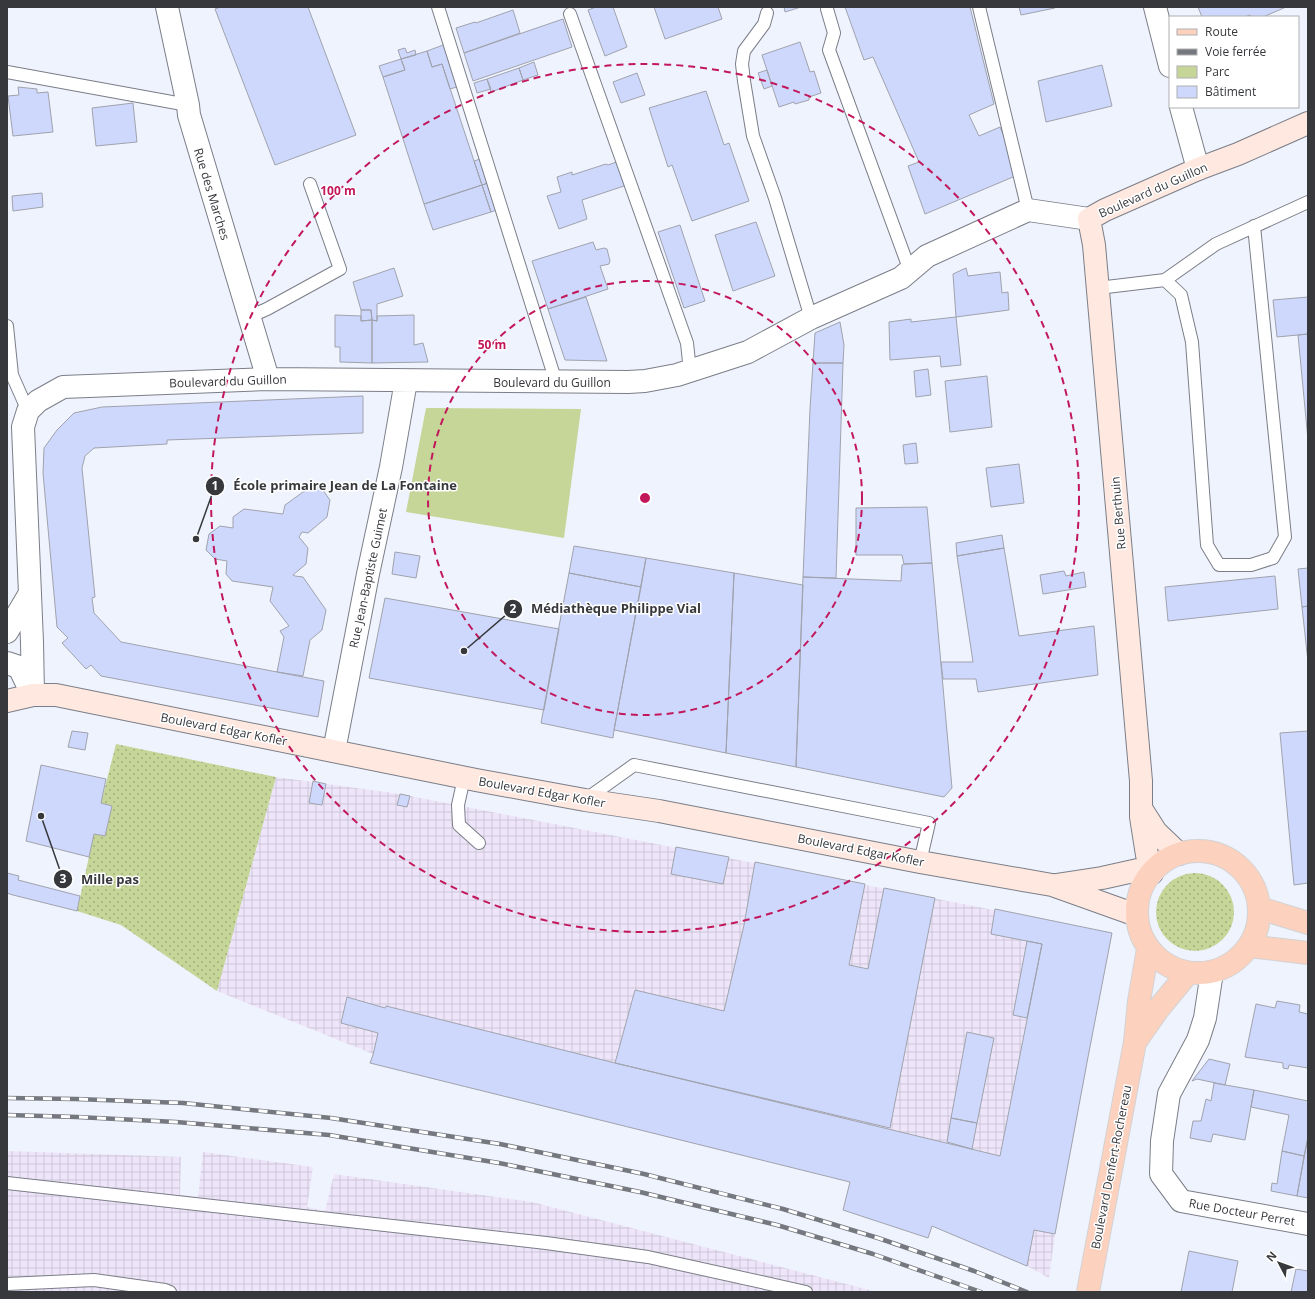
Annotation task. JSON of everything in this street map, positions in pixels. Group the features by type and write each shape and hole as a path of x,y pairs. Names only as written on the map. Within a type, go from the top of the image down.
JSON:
{"main road":[{"path":"1192,851 1212,852 1230,859 1245,872 1255,889 1259,908 1257,928 1249,946 1233,962 1212,972 1188,973 1166,964 1148,949 1140,932 1136,915 1138,897 1145,880 1162,862 1179,854 1192,851"},
{"path":"1259,908 1308,923"},
{"path":"1249,946 1308,953"},
{"name":"Boulevard Denfert-Rochereau","path":"1088,1292 1135,1042 1138,1001 1148,949"},
{"name":"Boulevard Denfert-Rochereau","path":"1135,1042 1159,1008 1188,973"}],"street":[{"name":"Rue des Marches","path":"167,7 189,115 268,379"},
{"path":"1155,7 1169,62"},
{"path":"1181,108 1198,169"},
{"name":"Boulevard du Guillon","path":"28,411 38,401 63,387 268,379 628,382 645,381 677,375 748,352 811,318 901,278 927,256 1028,210 1089,219 1105,210 1198,169 1238,154 1308,123"},
{"name":"Rue Berthuin","path":"1089,219 1094,245 1098,288 1141,781 1141,817 1151,873"},
{"name":"Rue Jean-Baptiste Guimet","path":"334,751 368,574 391,467 406,381"},
{"path":"28,411 24,427 33,695"},
{"path":"7,632 30,593"},
{"path":"7,663 19,667 33,695"},
{"path":"7,689 33,695"},
{"name":"Boulevard Edgar Kofler","path":"7,701 33,695 56,696 464,778 585,800 659,811 920,862 1052,885 1136,915"},
{"path":"1141,809 1156,832 1179,854"},
{"name":"Boulevard Edgar Kofler","path":"1052,885 1102,878 1138,870 1151,873"},
{"name":"Rue Docteur Perret","path":"1212,972 1205,1018 1198,1040 1170,1094 1162,1140 1161,1174 1180,1201 1308,1224"}],"lane":[{"path":"438,7 556,382"},
{"path":"979,7 1028,210"},
{"path":"827,9 834,33 829,50 910,271"},
{"path":"767,13 764,24 744,50 742,64 744,81 753,136 775,198 811,318"},
{"path":"570,14 687,343 690,371"},
{"path":"7,72 188,105"},
{"path":"249,317 340,269 310,184"},
{"path":"1098,288 1165,280 1216,244 1308,202"},
{"path":"1165,280 1181,295 1192,342 1207,545 1219,565 1251,565 1273,558 1285,537 1254,226"},
{"path":"7,326 12,375 28,411"},
{"path":"585,800 634,765 929,823 920,862"},
{"path":"464,778 458,805 459,825 479,843"},
{"path":"7,1183 554,1244 648,1257 806,1292"},
{"path":"7,1284 94,1280 166,1291"}],"shaded area":[{"path":"276,777 400,794 1112,933 1055,1234 1049,1278 1027,1266 932,1226 850,1182 370,1063 373,1054 217,991"},
{"path":"7,1151 181,1157 180,1195 198,1197 203,1152 313,1167 307,1207 325,1211 334,1174 532,1202 877,1292 7,1292"}],"green space":[{"path":"426,408 581,409 564,538 406,512"},
{"path":"116,744 276,777 217,991 121,925 77,911 94,834 105,836 112,806 101,803"},
{"path":"1195,873 1210,876 1217,880 1227,890 1231,897 1234,912 1231,927 1227,934 1217,944 1210,948 1195,951 1180,948 1173,944 1163,934 1159,927 1156,912 1159,897 1163,890 1173,880 1180,876"}],"building":[{"path":"220,7 308,7 356,135 275,165 215,9"},
{"path":"596,7 613,7 627,47 605,56 588,10"},
{"path":"654,7 718,7 722,19 665,39"},
{"path":"784,7 801,7 785,12"},
{"path":"845,7 970,7 994,104 969,115 979,136 1000,127 1018,173 1013,177 925,214 908,166 919,162 873,57 864,60"},
{"path":"1019,7 1055,7 1055,8 1021,15"},
{"path":"1198,7 1286,7 1265,16 1202,16"},
{"path":"513,10 520,33 464,53 456,28 475,22 476,23"},
{"path":"563,19 572,47 473,81 464,53"},
{"path":"800,42 810,72 814,71 821,93 809,97 809,100 795,104 794,102 779,107 762,55"},
{"path":"446,44 460,86 450,89 442,64 432,67 427,51"},
{"path":"405,48 407,53 415,50 416,55 401,59 398,50"},
{"path":"427,51 432,67 442,64 482,185 424,204 383,77 405,70 401,59"},
{"path":"401,59 405,70 383,77 379,66"},
{"path":"534,62 538,75 523,80 519,68"},
{"path":"1102,65 1112,106 1046,122 1038,81"},
{"path":"519,68 523,80 491,92 487,79"},
{"path":"767,70 772,86 764,89 758,73"},
{"path":"637,73 645,95 621,103 613,82"},
{"path":"487,79 491,89 477,93 474,83"},
{"path":"18,87 37,89 37,93 48,92 53,132 13,136 8,96 19,95"},
{"path":"706,91 724,145 729,143 749,201 692,221 672,165 668,167 649,108"},
{"path":"133,103 137,142 96,146 92,108"},
{"path":"483,158 491,182 482,185 474,161"},
{"path":"619,161 627,185 582,200 587,219 559,229 547,196 561,192 557,177 572,172 572,175"},
{"path":"491,182 499,209 491,212 482,185"},
{"path":"482,185 491,212 433,230 424,204"},
{"path":"42,193 43,207 13,211 12,196"},
{"path":"756,222 775,276 733,291 715,235"},
{"path":"680,225 705,301 684,308 658,232"},
{"path":"593,242 596,250 604,248 607,249 610,261 609,264 600,266 608,289 548,309 532,261"},
{"path":"394,268 403,296 377,304 377,321 372,320 371,310 361,310 353,282"},
{"path":"966,268 968,276 1000,272 1002,293 1008,292 1009,310 956,317 953,274"},
{"path":"586,297 607,361 565,360 548,309"},
{"path":"1308,297 1308,334 1277,337 1273,300"},
{"path":"361,310 371,310 372,320 361,321"},
{"path":"335,315 361,316 361,321 372,320 372,363 340,362 340,347 335,347"},
{"path":"414,315 414,345 423,343 428,362 372,363 372,320 377,321 377,316"},
{"path":"956,317 961,365 941,367 940,356 890,360 889,322 911,319 911,322"},
{"path":"840,322 844,345 843,363 813,363 815,333"},
{"path":"1308,334 1308,440 1298,335"},
{"path":"813,363 843,363 836,578 803,577"},
{"path":"928,369 931,395 916,397 914,371"},
{"path":"987,376 992,427 950,432 945,381"},
{"path":"363,396 363,433 167,440 167,444 94,448 85,456 82,468 95,597 92,598 94,613 121,642 324,681 318,717 101,676 91,665 86,669 62,643 68,638 57,627 43,473 44,448 57,430 74,413 102,407"},
{"path":"916,443 918,463 905,464 903,445"},
{"path":"1019,464 1024,503 991,507 986,468"},
{"path":"317,482 330,500 327,517 308,533 302,532 299,537 308,548 306,564 293,575 303,577 326,610 322,630 310,640 303,676 277,672 284,637 280,631 289,626 270,601 273,587 232,581 226,574 227,561 215,559 206,550 209,534 220,526 233,528 233,517 244,509 283,514 285,505"},
{"path":"927,507 932,563 904,564 902,555 856,555 856,508"},
{"path":"1002,535 1004,548 957,556 956,543"},
{"path":"574,546 646,558 641,587 569,573"},
{"path":"1004,548 1019,636 1094,626 1098,675 978,692 976,679 943,679 941,662 973,662 957,556"},
{"path":"395,552 420,556 416,578 392,574"},
{"path":"646,558 734,573 726,753 614,730"},
{"path":"932,563 952,788 944,797 796,767 803,577 901,581 902,565"},
{"path":"1308,568 1308,606 1302,607 1298,569"},
{"path":"1064,571 1066,576 1084,572 1086,587 1043,594 1040,575"},
{"path":"569,573 641,587 613,738 541,723"},
{"path":"734,573 803,585 796,767 726,753"},
{"path":"1275,576 1278,609 1168,621 1165,587"},
{"path":"385,598 559,629 544,710 369,678"},
{"path":"1308,606 1308,662 1302,607"},
{"path":"72,731 88,733 85,750 68,747"},
{"path":"1308,731 1308,883 1294,885 1280,733"},
{"path":"41,765 106,779 101,803 112,806 105,836 94,834 89,857 26,841"},
{"path":"313,781 326,784 322,805 309,803"},
{"path":"400,794 410,796 407,807 397,805"},
{"path":"676,847 729,857 723,884 671,874"},
{"path":"755,862 865,884 849,965 868,969 884,888 935,898 890,1128 615,1063 635,990 724,1011 744,925"},
{"path":"7,873 19,876 18,880 80,896 77,911 7,893"},
{"path":"995,909 1112,933 1055,1234 1034,1230 1027,1266 932,1226 928,1238 843,1210 850,1182 370,1063 378,1033 341,1023 347,997 385,1008 386,1006 1000,1156 1042,944 991,934"},
{"path":"1027,941 1042,944 1027,1018 1013,1015"},
{"path":"1277,1001 1300,1005 1299,1012 1308,1014 1308,1068 1289,1065 1288,1069 1283,1068 1283,1063 1245,1057 1256,1004 1275,1008"},
{"path":"967,1032 994,1038 977,1123 951,1118"},
{"path":"1209,1059 1230,1064 1225,1085 1197,1079 1192,1081"},
{"path":"1214,1083 1254,1090 1245,1140 1213,1134 1211,1142 1190,1138 1193,1121 1201,1121 1206,1099 1211,1101"},
{"path":"1254,1090 1308,1101 1308,1137 1304,1156 1282,1151 1289,1115 1251,1107"},
{"path":"951,1118 977,1123 972,1149 947,1142"},
{"path":"1308,1137 1308,1198 1297,1196"},
{"path":"1282,1151 1304,1156 1297,1196 1271,1191 1272,1183 1277,1184"},
{"path":"1189,1251 1238,1261 1232,1292 1181,1292"},
{"path":"1296,1269 1308,1271 1308,1292 1291,1292"}],"railway":[{"path":"7,1098 183,1103 331,1118 500,1144 644,1174 783,1209 878,1238 974,1271 1027,1292"},
{"path":"7,1115 176,1122 329,1135 499,1163 640,1192 777,1225 873,1254 981,1292"}],"place":[{"name":"École primaire Jean de La Fontaine","path":"196,539"},
{"name":"Médiathèque Philippe Vial","path":"464,651"},
{"name":"Mille pas","path":"41,816"}]}
